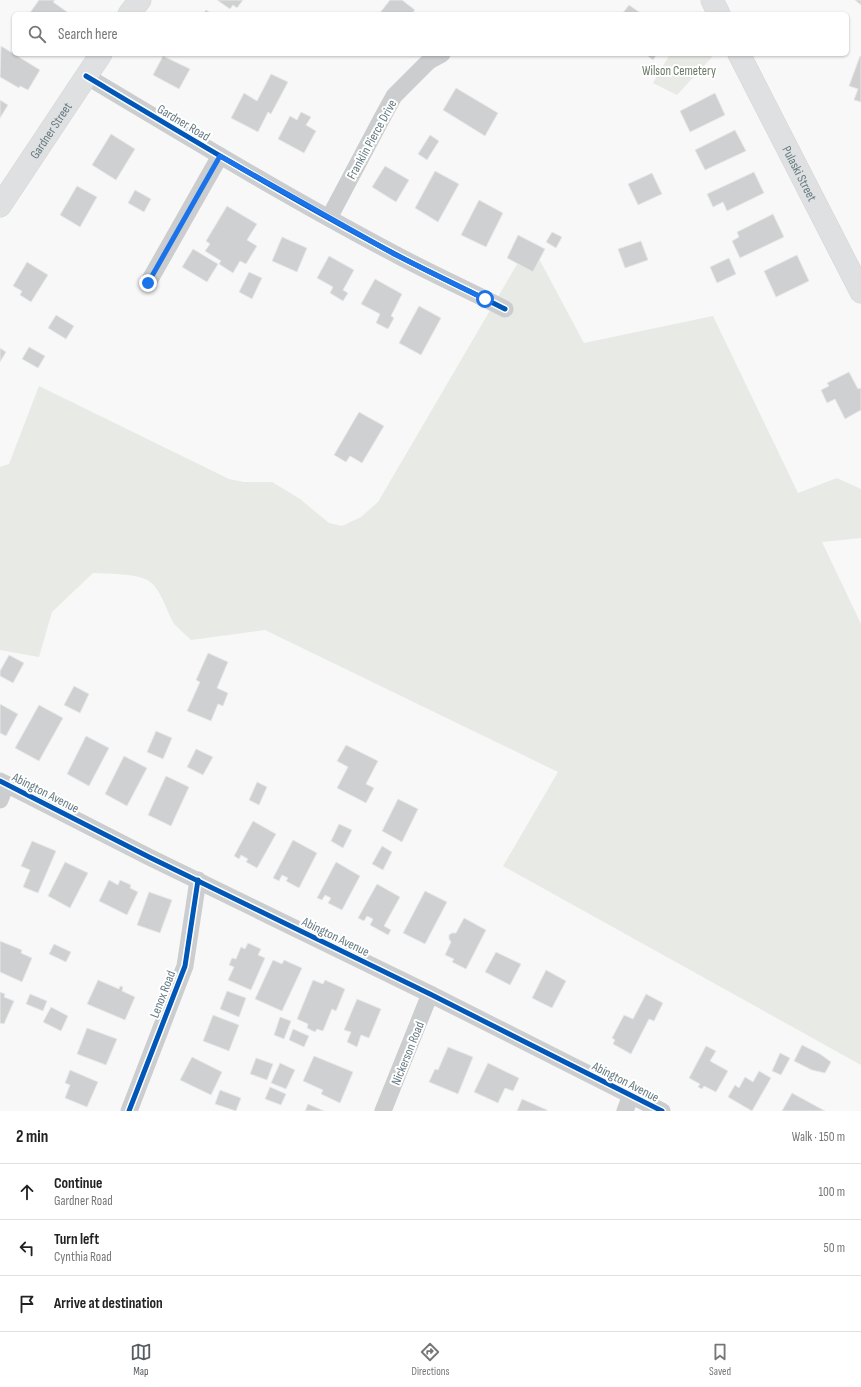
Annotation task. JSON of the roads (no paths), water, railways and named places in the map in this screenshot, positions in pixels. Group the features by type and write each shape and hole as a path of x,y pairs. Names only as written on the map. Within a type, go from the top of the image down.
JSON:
{"main road":[{"path":"131,12 140,0"},
{"path":"712,0 718,12"},
{"name":"Gardner Street","path":"0,206 100,56"},
{"name":"Pulaski Street","path":"740,56 861,292"}],"street":[{"name":"Franklin Pierce Drive","path":"329,218 394,96 429,61 438,56"},
{"name":"Gardner Road","path":"86,76 220,156 329,218 394,254 505,309"},
{"path":"148,283 220,156"},
{"path":"0,800 3,782"},
{"name":"Abington Avenue","path":"3,782 430,994 628,1103 662,1111"},
{"name":"Lenox Road","path":"129,1111 185,966 198,880"},
{"name":"Nickerson Road","path":"383,1111 430,994"}],"park label":[{"name":"Wilson Cemetery","path":"679,70"}]}
